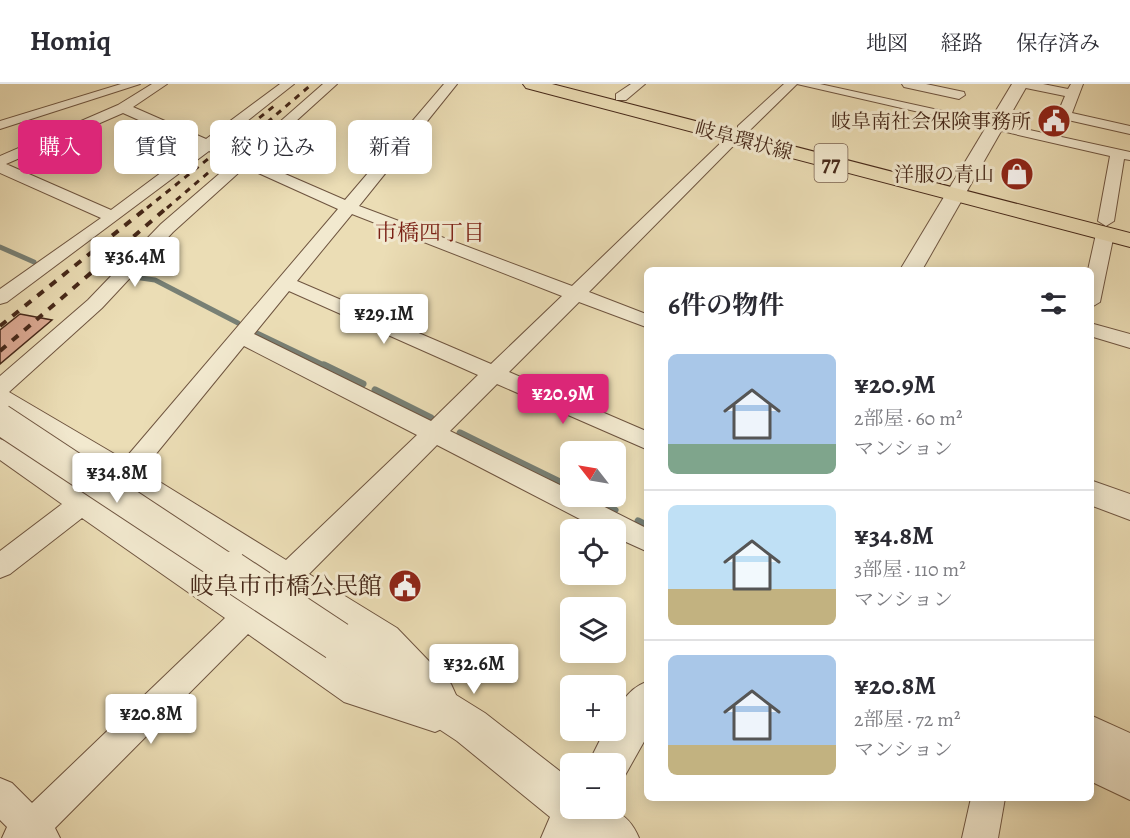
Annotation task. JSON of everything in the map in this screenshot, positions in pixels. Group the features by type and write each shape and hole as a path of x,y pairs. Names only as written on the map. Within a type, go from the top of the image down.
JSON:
{"main road":[{"path":"510,84 571,100 606,94"},
{"name":"岐阜環状線","path":"532,84 606,94"},
{"name":"岐阜環状線","path":"571,84 738,133 957,190 1106,227 1130,227"},
{"name":"岐阜環状線","path":"1106,227 1130,240"}],"street":[{"path":"0,125 134,84"},
{"path":"0,161 123,108 161,84"},
{"path":"290,120 331,84"},
{"path":"0,566 137,461 451,84"},
{"path":"606,94 639,84"},
{"path":"289,575 436,433 738,133 791,84"},
{"path":"802,84 1124,154 1094,283"},
{"path":"908,84 963,89 945,116"},
{"path":"913,267 1020,84"},
{"path":"1025,84 1075,89 1064,115 1130,130"},
{"path":"261,87 283,88"},
{"path":"0,298 113,217 283,88"},
{"path":"123,108 209,145"},
{"path":"0,167 113,217"},
{"path":"0,387 78,320 168,228 229,174"},
{"path":"276,174 350,208 644,320"},
{"path":"286,283 644,439"},
{"path":"1094,319 1130,330"},
{"path":"1094,330 1130,341"},
{"path":"241,336 644,539"},
{"path":"0,397 123,471 387,638 471,727 560,804"},
{"path":"0,419 471,727"},
{"path":"0,448 355,691 471,727"},
{"path":"1094,494 1130,507"},
{"path":"0,795 31,834 247,616"},
{"path":"615,753 644,704"},
{"path":"1094,733 1130,750"},
{"path":"1094,765 1130,783"},
{"path":"980,838 987,801"},
{"path":"581,819 617,838"}],"building":[{"path":"20,314 52,320 0,364 0,330"}],"waterway":[{"path":"0,247 34,262"},
{"path":"134,277 155,280 238,323"},
{"path":"257,333 328,367"},
{"path":"324,365 363,384"},
{"path":"375,390 431,418"},
{"path":"460,433 560,482"},
{"path":"609,507 615,510"},
{"path":"638,521 644,524"}],"railway":[{"path":"167,208 312,84"},
{"path":"147,208 274,106"},
{"path":"0,326 149,206"},
{"path":"0,351 169,206"}],"place":[{"name":"岐阜南社会保険事務所","path":"1054,121"},
{"name":"洋服の青山","path":"1017,174"},
{"name":"岐阜市市橋公民館","path":"405,586"}],"district":[{"name":"市橋四丁目","path":"430,232"}]}
